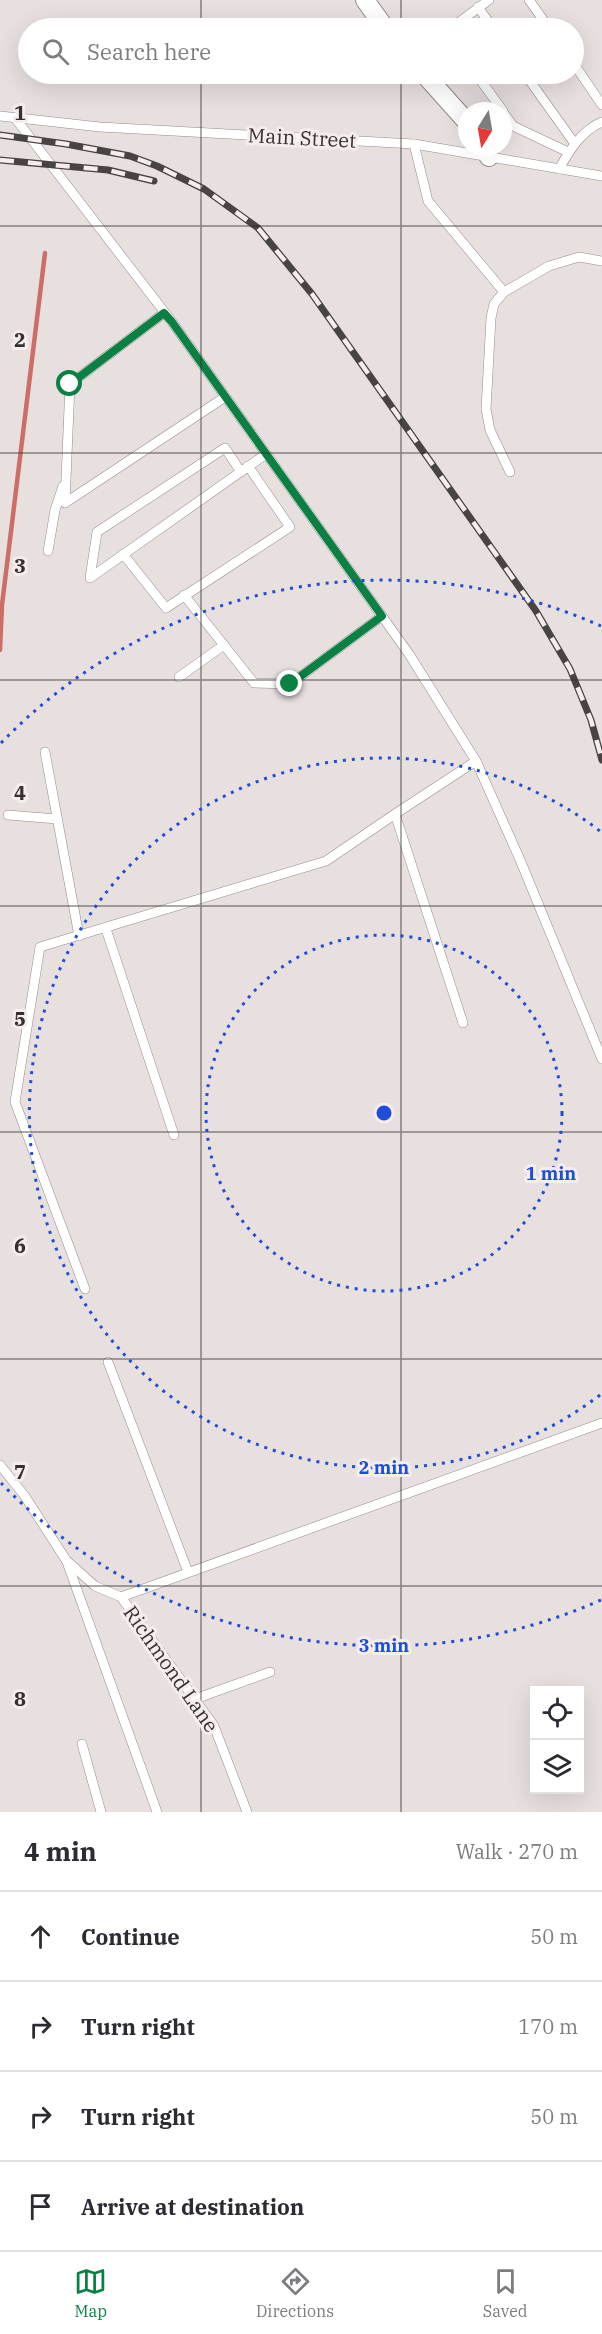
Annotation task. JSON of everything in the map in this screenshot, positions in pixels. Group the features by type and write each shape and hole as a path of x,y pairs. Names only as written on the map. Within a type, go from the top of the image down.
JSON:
{"street":[{"path":"365,0 378,18"},
{"path":"433,84 458,112"}],"lane":[{"path":"464,18 489,0"},
{"path":"529,0 542,18"},
{"path":"478,8 486,18"},
{"path":"584,80 602,105"},
{"path":"483,84 496,102"},
{"path":"532,84 575,144"},
{"name":"Main Street","path":"0,116 100,128 414,144 458,149"},
{"path":"15,118 164,313 266,454 409,654 476,761 521,862 602,1059"},
{"path":"559,169 575,144 592,126 602,122"},
{"path":"512,124 568,152"},
{"path":"414,144 428,201 504,292"},
{"name":"Main Street","path":"503,156 602,176"},
{"path":"510,472 490,430 486,409 491,318 494,304 504,292 549,266 579,257 602,261"},
{"path":"164,313 70,384 65,503 225,397"},
{"path":"123,554 166,608 290,527 244,469 225,448 97,532 90,578 123,554 244,469 266,454"},
{"path":"48,551 55,510 66,478"},
{"path":"184,595 255,683 290,684 382,616"},
{"path":"179,677 224,645"},
{"path":"45,752 79,936"},
{"path":"85,1289 15,1102 40,947 326,861 476,761"},
{"path":"394,814 463,1023"},
{"path":"8,815 57,819"},
{"path":"106,929 174,1135"},
{"path":"108,1362 188,1572"},
{"path":"121,1597 602,1423"},
{"name":"Richmond Lane","path":"0,1465 24,1495 66,1560 95,1586 121,1597 195,1699 214,1726 247,1812"},
{"path":"66,1560 157,1812"},
{"path":"195,1699 270,1672"},
{"path":"82,1744 101,1812"}],"waterway":[{"path":"0,650 2,605 45,253"}],"railway":[{"path":"0,135 130,156 157,166 204,189 258,228 312,294 536,611 570,669 591,720 602,760"},
{"path":"0,160 108,170 154,181"}],"route":[{"path":"70,384 164,313 172,322 382,616 290,684"}]}
